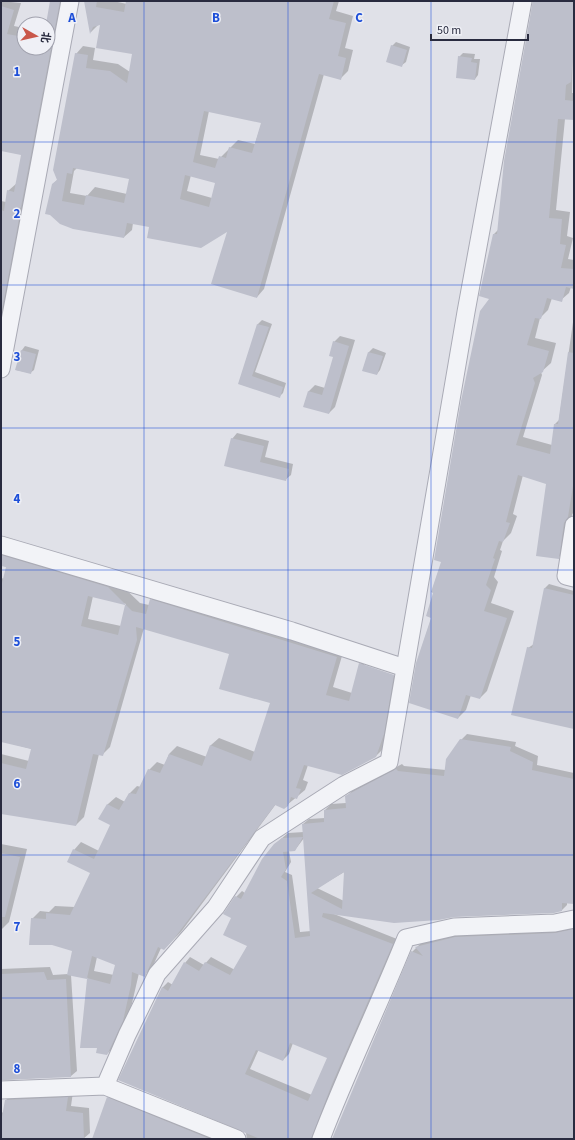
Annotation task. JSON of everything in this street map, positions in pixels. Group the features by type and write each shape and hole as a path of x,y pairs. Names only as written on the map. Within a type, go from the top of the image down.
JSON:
{"street":[{"path":"1,369 70,1"},
{"path":"105,1086 127,1035 157,974 216,907 262,838 344,785 389,762 465,320 523,1"},
{"path":"570,577 574,525"},
{"path":"1,545 405,667"},
{"path":"321,1139 343,1082 388,983 406,938 454,927 555,924 574,919"},
{"path":"1,1090 105,1086 237,1139"}],"building":[{"path":"50,1 60,1 56,22 56,16 47,16"},
{"path":"84,1 97,1 96,7 124,12 126,1 334,1 329,19 346,23 338,56 346,58 341,80 319,74 257,298 211,284 227,232 201,248 147,238 149,227 127,223 124,238 73,229 60,224 50,215 45,214 52,184 57,180 53,170 75,53 88,55 86,68 110,71 127,83 132,54 96,48 100,25 93,27 90,34","holes":["204,111 261,123 252,153 229,147 226,158 219,156 215,168 193,162","73,168 129,179 124,203 86,195 84,205 62,201 67,173 72,174","185,175 215,183 209,207 180,199"]},
{"path":"533,1 574,1 574,39 571,82 566,85 565,100 574,101 574,120 558,119 549,218 562,219 560,244 566,245 561,268 574,269 574,289 566,287 562,302 547,298 541,319 535,318 527,345 549,351 543,372 533,378 535,383 516,445 550,454 554,424 558,424 568,352 574,353 573,486 568,517 564,523 559,559 536,556 546,484 518,475 506,522 510,523 503,542 499,541 493,558 495,559 486,585 491,590 484,611 507,618 480,699 466,695 458,719 409,703 416,663 431,618 426,616 433,593 431,592 441,562 434,560 461,401 480,311 489,299 479,296 493,234 497,234 504,161"},
{"path":"1,6 14,10 7,34 16,36 16,56 50,56 21,207 16,214 20,214 1,315 1,210 4,211 7,190 14,192 21,155 1,151"},
{"path":"391,45 407,50 402,67 386,62"},
{"path":"458,56 472,58 471,62 477,63 475,80 456,78"},
{"path":"257,324 269,327 252,376 283,387 280,398 238,384"},
{"path":"333,341 349,346 329,414 303,407 308,391 322,395 333,357 329,356"},
{"path":"21,350 36,354 31,374 15,370"},
{"path":"368,352 383,356 377,375 362,371"},
{"path":"231,438 264,446 260,462 289,469 286,481 224,466"},
{"path":"1,555 108,587 132,611 146,614 150,599 337,657 326,695 349,701 359,663 394,675 384,734 376,757 342,775 304,765 296,788 301,789 297,799 291,797 288,806 284,809 275,805 173,940 164,950 158,947 145,977 132,972 131,985 123,1021 107,1055 96,1053 97,1048 80,1048 87,979 67,975 72,951 52,945 29,945 31,918 46,919 46,913 70,915 90,873 67,862 73,849 94,859 110,825 98,819 107,804 119,810 129,793 136,794 148,769 160,773 169,754 202,766 210,745 251,761 270,703 219,689 229,654 136,627 137,640 103,756 93,754 76,826 1,814 1,763 26,769 31,749 1,742 1,587 6,567 1,566","holes":["88,596 125,605 118,635 81,626","92,956 115,965 110,984 87,978"]},
{"path":"544,588 574,595 574,729 511,715 527,647 532,648"},
{"path":"460,739 511,747 510,751 533,762 532,770 574,779 574,904 562,903 562,911 554,913 454,917 439,920 394,923 323,913 322,917 393,944 332,1084 311,1139 260,1139 118,1080 162,987 168,991 184,962 199,971 205,962 230,975 247,946 223,935 231,918 223,914 235,896 241,899 262,859 274,844 282,838 303,837 302,824 324,822 324,810 346,808 345,796 396,769 398,771 444,776 446,759","holes":["303,837 310,936 295,938 287,881 281,877 286,869 283,852 295,851","344,872 342,909 311,893","290,1043 327,1058 308,1101 245,1074 256,1050 283,1061"]},
{"path":"1,853 20,857 5,917 1,917"},
{"path":"574,929 574,1139 332,1139 411,951 423,956 415,947 455,937 555,933"},
{"path":"44,972 47,980 66,979 71,1077 1,1080 1,974"},
{"path":"68,1097 66,1111 83,1113 84,1139 1,1139 1,1122 5,1100"},
{"path":"107,1097 210,1139 92,1139"}]}
